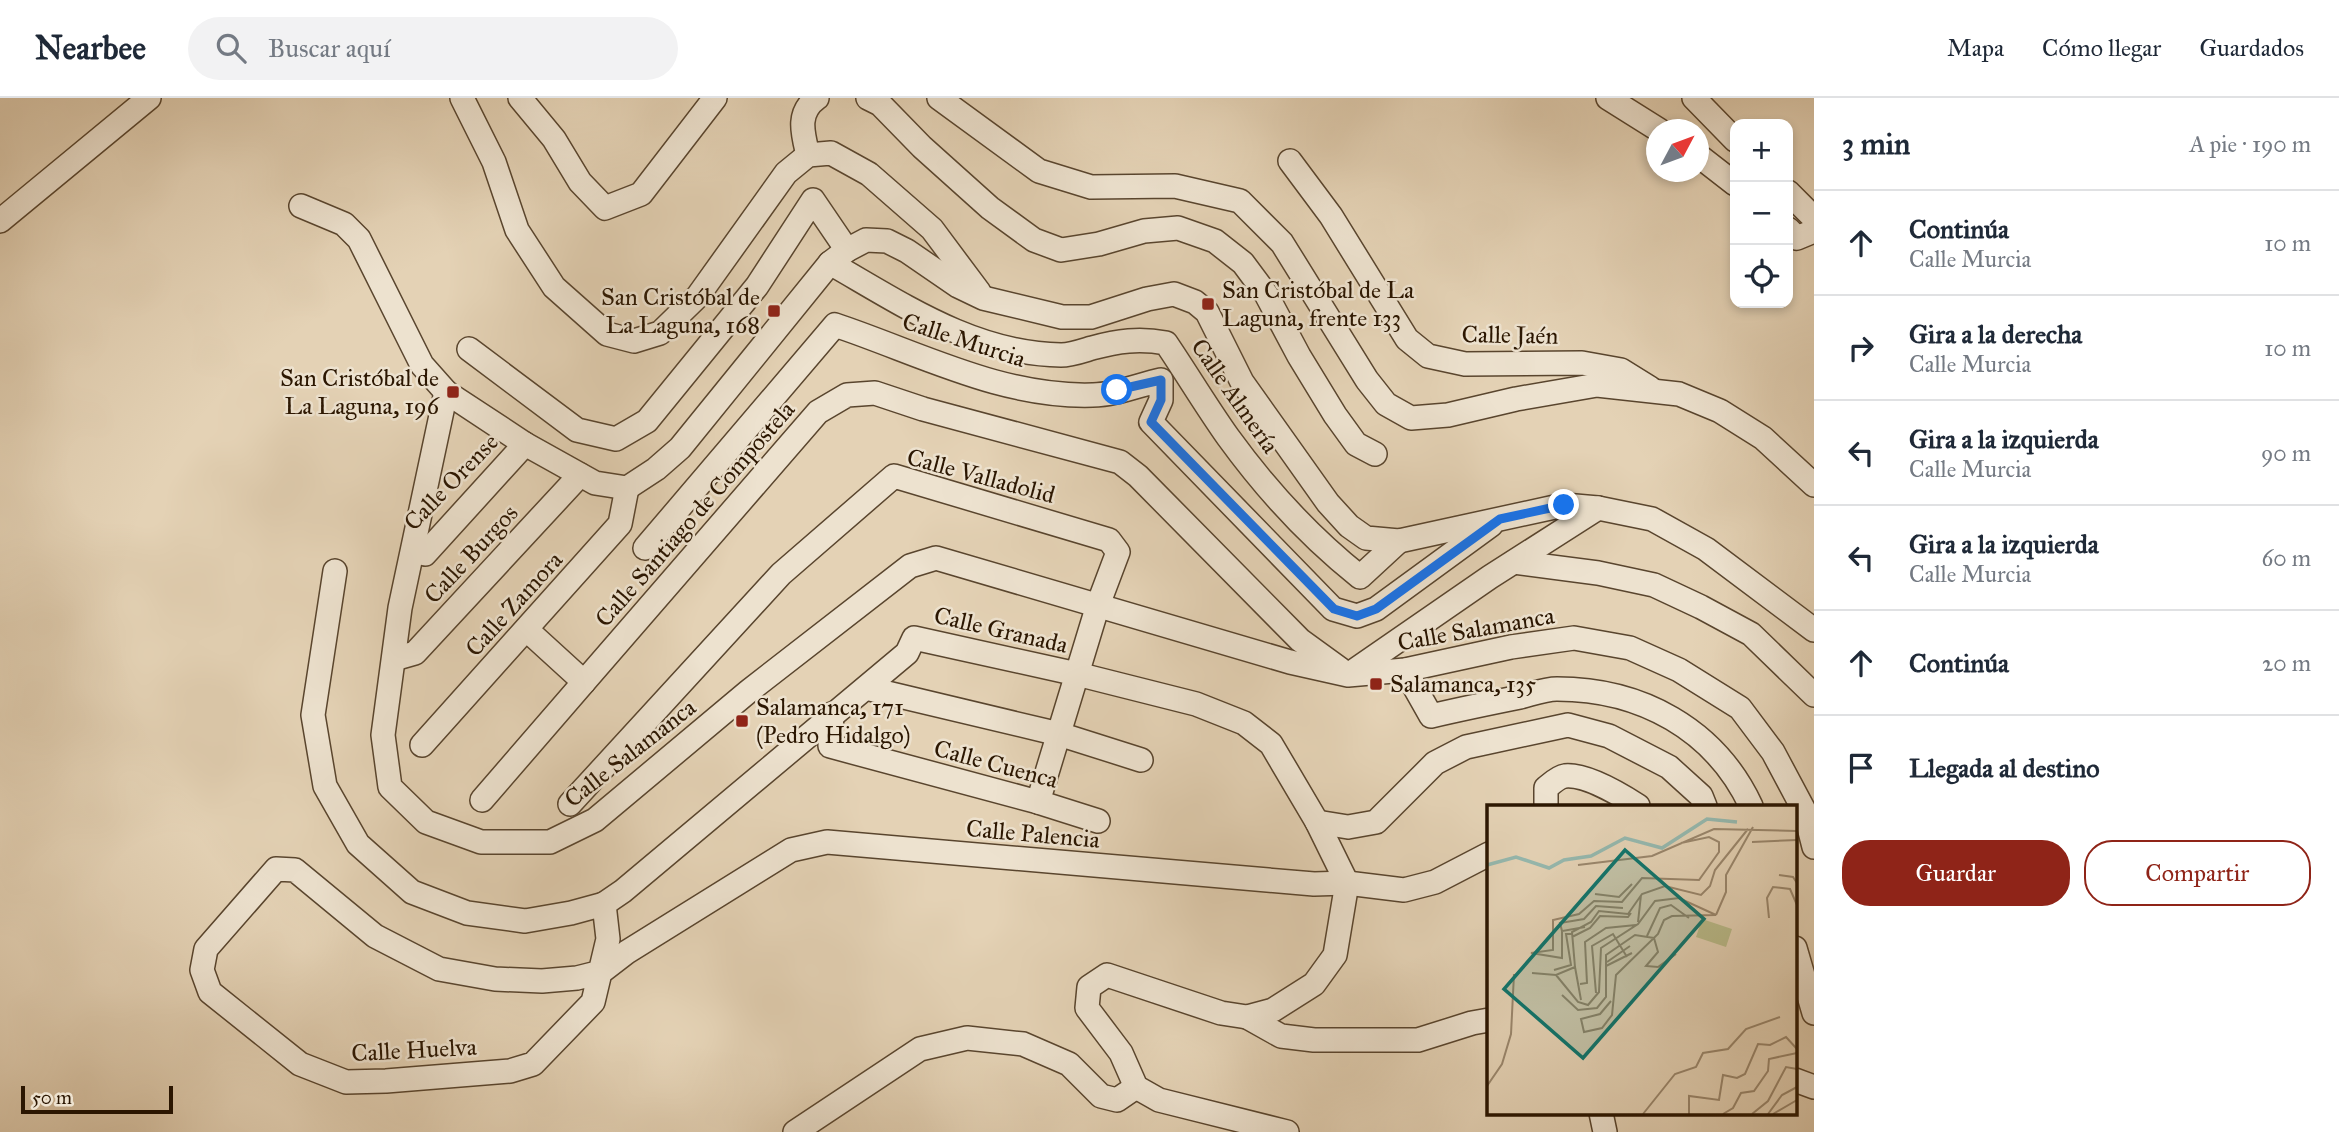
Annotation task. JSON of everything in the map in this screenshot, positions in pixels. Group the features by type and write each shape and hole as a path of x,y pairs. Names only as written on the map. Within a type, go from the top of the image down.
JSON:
{"street":[{"path":"0,221 149,98"},
{"path":"462,98 494,162 517,230 554,287 607,334 634,341 660,333 698,296 786,173 808,155 831,153 869,174 932,229 983,298"},
{"path":"520,98 554,139 580,182 605,208 641,194 715,98"},
{"path":"808,155 801,122 811,102 817,98"},
{"path":"868,98 880,104 990,208 1034,240 1061,250 1099,244 1144,231 1178,228 1214,241 1243,262 1266,294 1335,415 1356,444 1375,454"},
{"path":"939,98 1039,171 1091,187 1175,186 1240,201 1282,243 1367,380 1386,404 1411,418 1448,415 1516,399 1597,385 1679,394 1720,411 1763,438 1814,485"},
{"path":"1608,98 1646,121"},
{"path":"1694,98 1730,135"},
{"name":"Calle Jaén","path":"1290,160 1331,216 1407,339 1429,356 1465,364 1582,363 1621,370 1657,392"},
{"path":"1709,164 1732,182"},
{"path":"1793,197 1814,218"},
{"path":"469,349 577,429 616,439 647,421 757,286 813,200 838,256"},
{"path":"301,206 344,224 359,239 422,365 446,392 525,444 595,483 627,488 656,469 680,448 838,256 866,240 887,241 958,286 983,298 1062,317 1091,317 1174,293 1195,302 1207,312 1242,382 1328,503 1349,526 1366,538 1399,541 1564,505 1598,508 1652,519 1706,549 1814,630"},
{"path":"1793,234 1797,238 1814,232"},
{"name":"Calle Almería","path":"838,256 911,309 963,336 1010,349 1063,355 1144,339 1166,343 1229,438 1279,499 1333,556 1360,577 1399,541"},
{"name":"Calle Murcia","path":"645,548 835,325 1002,384 1051,393 1095,396 1161,380 1161,400 1151,422 1334,609 1357,616 1376,609 1500,519"},
{"name":"Calle Salamanca","path":"446,392 400,608 383,735 390,787 426,822 481,842 550,842 595,820 749,691 910,566 936,558 1290,662 1348,675 1405,670 1511,647 1574,638 1630,648 1679,670 1740,708 1773,752 1805,811 1814,847"},
{"name":"Calle Santiago de Compostela","path":"482,800 818,412 847,395 875,393 923,409 1120,462 1138,476 1300,640 1348,675"},
{"name":"Calle Orense","path":"414,551 425,554 525,444"},
{"name":"Calle Burgos","path":"394,659 415,653 580,475"},
{"name":"Calle Valladolid","path":"569,804 781,574 894,475 1109,540 1118,552 1098,605 1038,803"},
{"name":"Calle Zamora","path":"422,745 620,524 627,488"},
{"path":"1348,675 1598,508"},
{"path":"1514,562 1598,573 1654,585 1752,634 1814,695"},
{"name":"Calle Granada","path":"335,571 313,715 325,786 358,844 412,892 467,913 525,921 604,904 623,891 907,653 914,638 1196,704 1244,723 1271,744 1317,822 1347,883"},
{"path":"527,630 584,682"},
{"path":"1405,670 1431,716 1555,689 1619,695 1657,711 1700,737 1727,764 1750,805"},
{"path":"866,688 1059,734 1141,760"},
{"name":"Calle Cuenca","path":"832,714 830,746 1098,821"},
{"path":"1317,822 1348,827 1376,822 1435,763 1456,752 1466,747 1568,726 1609,736 1669,767 1700,796 1704,805"},
{"path":"1546,805 1546,789 1562,776 1578,777 1620,794 1635,805"},
{"name":"Calle Palencia","path":"601,971 791,850 827,842 1300,883 1347,883 1404,890 1436,882 1487,855"},
{"name":"Calle Huelva","path":"276,869 295,870 375,936 439,969 495,979 542,981 577,978 601,971 593,1002 533,1064 510,1071 346,1082 300,1064 210,992 202,970 206,949 276,869"},
{"path":"1247,1017 1273,1010 1314,984 1335,955 1347,883"},
{"path":"601,971 608,940 604,904"},
{"path":"1797,955 1814,1013"},
{"path":"1287,1132 1159,1100 1136,1087 1121,1053 1087,1007 1090,987 1107,975 1221,1013 1247,1017 1281,1036 1314,1040 1419,1040 1487,1020"},
{"path":"795,1132 920,1049 967,1038 1023,1044 1069,1064 1101,1096 1117,1100 1136,1087"},
{"path":"1797,1081 1814,1087"},
{"path":"1601,1114 1605,1132"}],"place":[{"name":"San Cristóbal de La Laguna, frente 133","path":"1208,304"},
{"name":"San Cristóbal de La Laguna, 168","path":"774,311"},
{"name":"San Cristóbal de La Laguna, 196","path":"453,392"},
{"name":"Salamanca, 135","path":"1376,684"},
{"name":"Salamanca, 171 (Pedro Hidalgo)","path":"742,721"}],"route":[{"path":"1117,390 1161,380 1161,400 1151,422 1334,609 1357,616 1376,609 1500,519 1564,505"}]}
